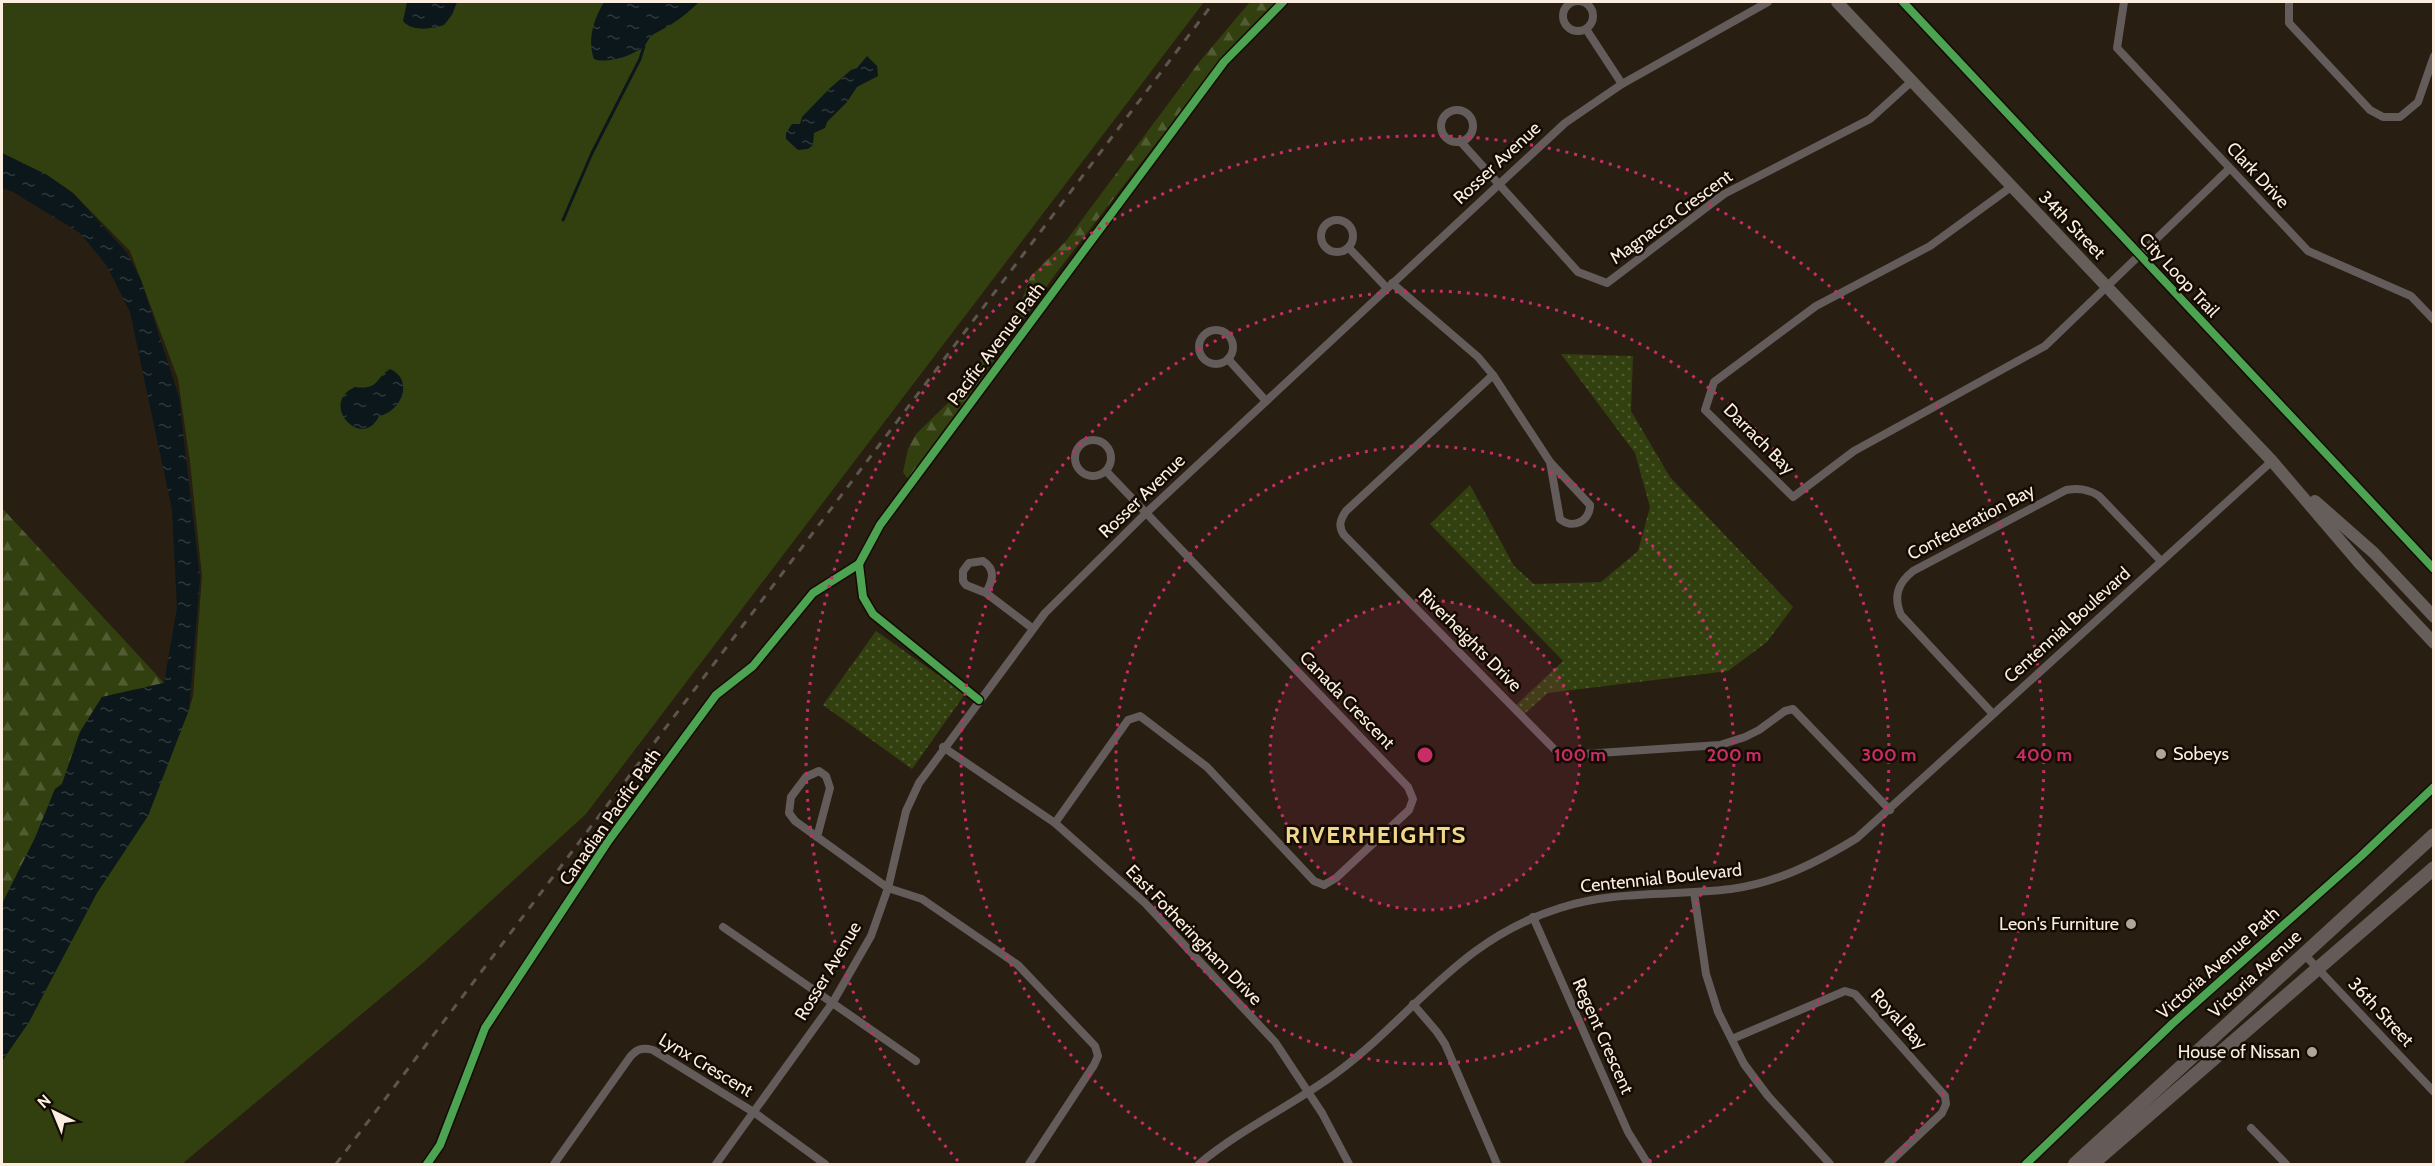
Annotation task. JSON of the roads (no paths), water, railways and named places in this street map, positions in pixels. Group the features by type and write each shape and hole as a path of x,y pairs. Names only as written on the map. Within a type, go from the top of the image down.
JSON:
{"main road":[{"name":"Victoria Avenue","path":"2075,1164 2433,835"},
{"name":"Victoria Avenue","path":"2092,1164 2433,868"}],"street":[{"name":"Rosser Avenue","path":"716,1164 833,1002 871,936 888,888 906,811 919,783 943,747 1045,613 1145,514 1565,123 1622,84 1768,2"},
{"name":"34th Street","path":"1836,2 2272,461 2433,643"},
{"name":"Clark Drive","path":"2124,2 2117,48 2308,251 2411,296 2433,320"},
{"path":"2289,2 2289,23 2370,110 2383,117 2400,117 2418,102 2433,56"},
{"path":"1586,29 1622,84"},
{"name":"Magnacca Crescent","path":"1498,184 1578,272 1607,283 1724,194 1870,119 1912,81"},
{"path":"1460,141 1498,184"},
{"path":"2106,287 2229,169"},
{"name":"Darrach Bay","path":"2011,188 1930,246 1816,306 1714,382 1705,410 1793,497 1854,451 2045,346 2106,287"},
{"path":"1337,219 1347,223 1354,238 1349,248 1339,252 1325,247 1321,237 1323,227 1337,219"},
{"path":"1349,248 1389,286 1458,338 1478,357 1493,375 1550,462 1590,505 1587,517 1580,522 1572,525 1560,519 1550,462"},
{"path":"1210,330 1221,330 1231,337 1233,349 1228,359 1224,363 1213,364 1203,359 1198,349 1205,333 1210,330"},
{"path":"1228,359 1266,401"},
{"name":"Riverheights Drive","path":"1493,375 1346,511 1341,519 1340,528 1344,535 1559,754 1579,755 1720,745 1745,737 1785,711 1794,710 1890,810"},
{"path":"1092,439 1099,440 1109,448 1112,460 1106,471 1095,476 1084,474 1079,470 1075,453 1082,443 1092,439"},
{"name":"Centennial Boulevard","path":"1199,1164 1224,1143 1309,1092 1359,1055 1477,948 1514,926 1533,917 1584,902 1634,895 1732,889 1788,874 1821,860 1857,838 2272,461"},
{"path":"1106,471 1145,514"},
{"name":"34th Street","path":"2282,472 2374,553 2433,617"},
{"name":"Confederation Bay","path":"1993,714 1901,615 1897,605 1898,587 1902,580 1913,571 2066,490 2075,488 2085,489 2098,496 2161,561"},
{"name":"Canada Crescent","path":"1055,823 1128,720 1140,716 1207,767 1314,881 1324,885 1336,878 1409,810 1413,799 1408,787 1145,514"},
{"path":"2377,582 2390,570"},
{"path":"986,593 1032,628"},
{"name":"East Fotheringham Drive","path":"943,747 1055,823 1145,903 1275,1042 1309,1092 1348,1164"},
{"path":"817,837 830,788 826,776 819,771 806,777 791,797 789,813 795,821 817,837 888,888 922,899 1018,965 1095,1046 1098,1056 1094,1065 1029,1164"},
{"path":"1694,892 1706,974 1718,1011 1744,1064 1767,1096 1830,1164"},
{"name":"Regent Crescent","path":"1533,917 1628,1132 1648,1164"},
{"path":"723,927 916,1061"},
{"name":"36th Street","path":"2304,954 2433,1092"},
{"name":"Royal Bay","path":"1732,1039 1845,991 1855,994 1944,1096 1946,1104 1942,1113 1888,1164"},
{"path":"1413,1004 1445,1044 1497,1164"},
{"name":"Lynx Crescent","path":"554,1164 636,1050 644,1048 653,1050 755,1113"},
{"path":"755,1113 825,1164"},
{"path":"2252,1128 2286,1164"}],"water":[{"path":"407,2 457,2 452,15 444,25 422,29 412,27 403,21"},
{"path":"604,2 699,2 678,20 652,35 637,51 605,61 594,59 591,44 597,15"},
{"path":"867,56 877,66 878,76 857,87 847,102 827,122 825,128 814,133 813,145 808,149 798,150 786,139 786,133 792,124 800,124 802,117 829,89 851,70 857,68"},
{"path":"2,153 47,175 73,193 127,253 141,280 179,397 200,578 189,710 148,816 97,893 29,1022 2,1061 2,904 35,838 55,789 62,784 80,732 102,697 164,683 177,608 172,510 130,312 107,266 80,233 13,192 2,188"},
{"path":"390,369 402,380 403,388 399,402 394,409 379,416 372,426 363,429 354,427 342,413 341,403 345,394 355,387 373,385"}],"waterway":[{"path":"563,220 592,153 640,59 644,46"}],"railway":[{"path":"336,1164 1214,2"}],"place":[{"name":"Sobeys","path":"2161,754"},
{"name":"Leon's Furniture","path":"2131,924"},
{"name":"House of Nissan","path":"2312,1052"}],"district":[{"name":"RIVERHEIGHTS","path":"1376,834"}]}
